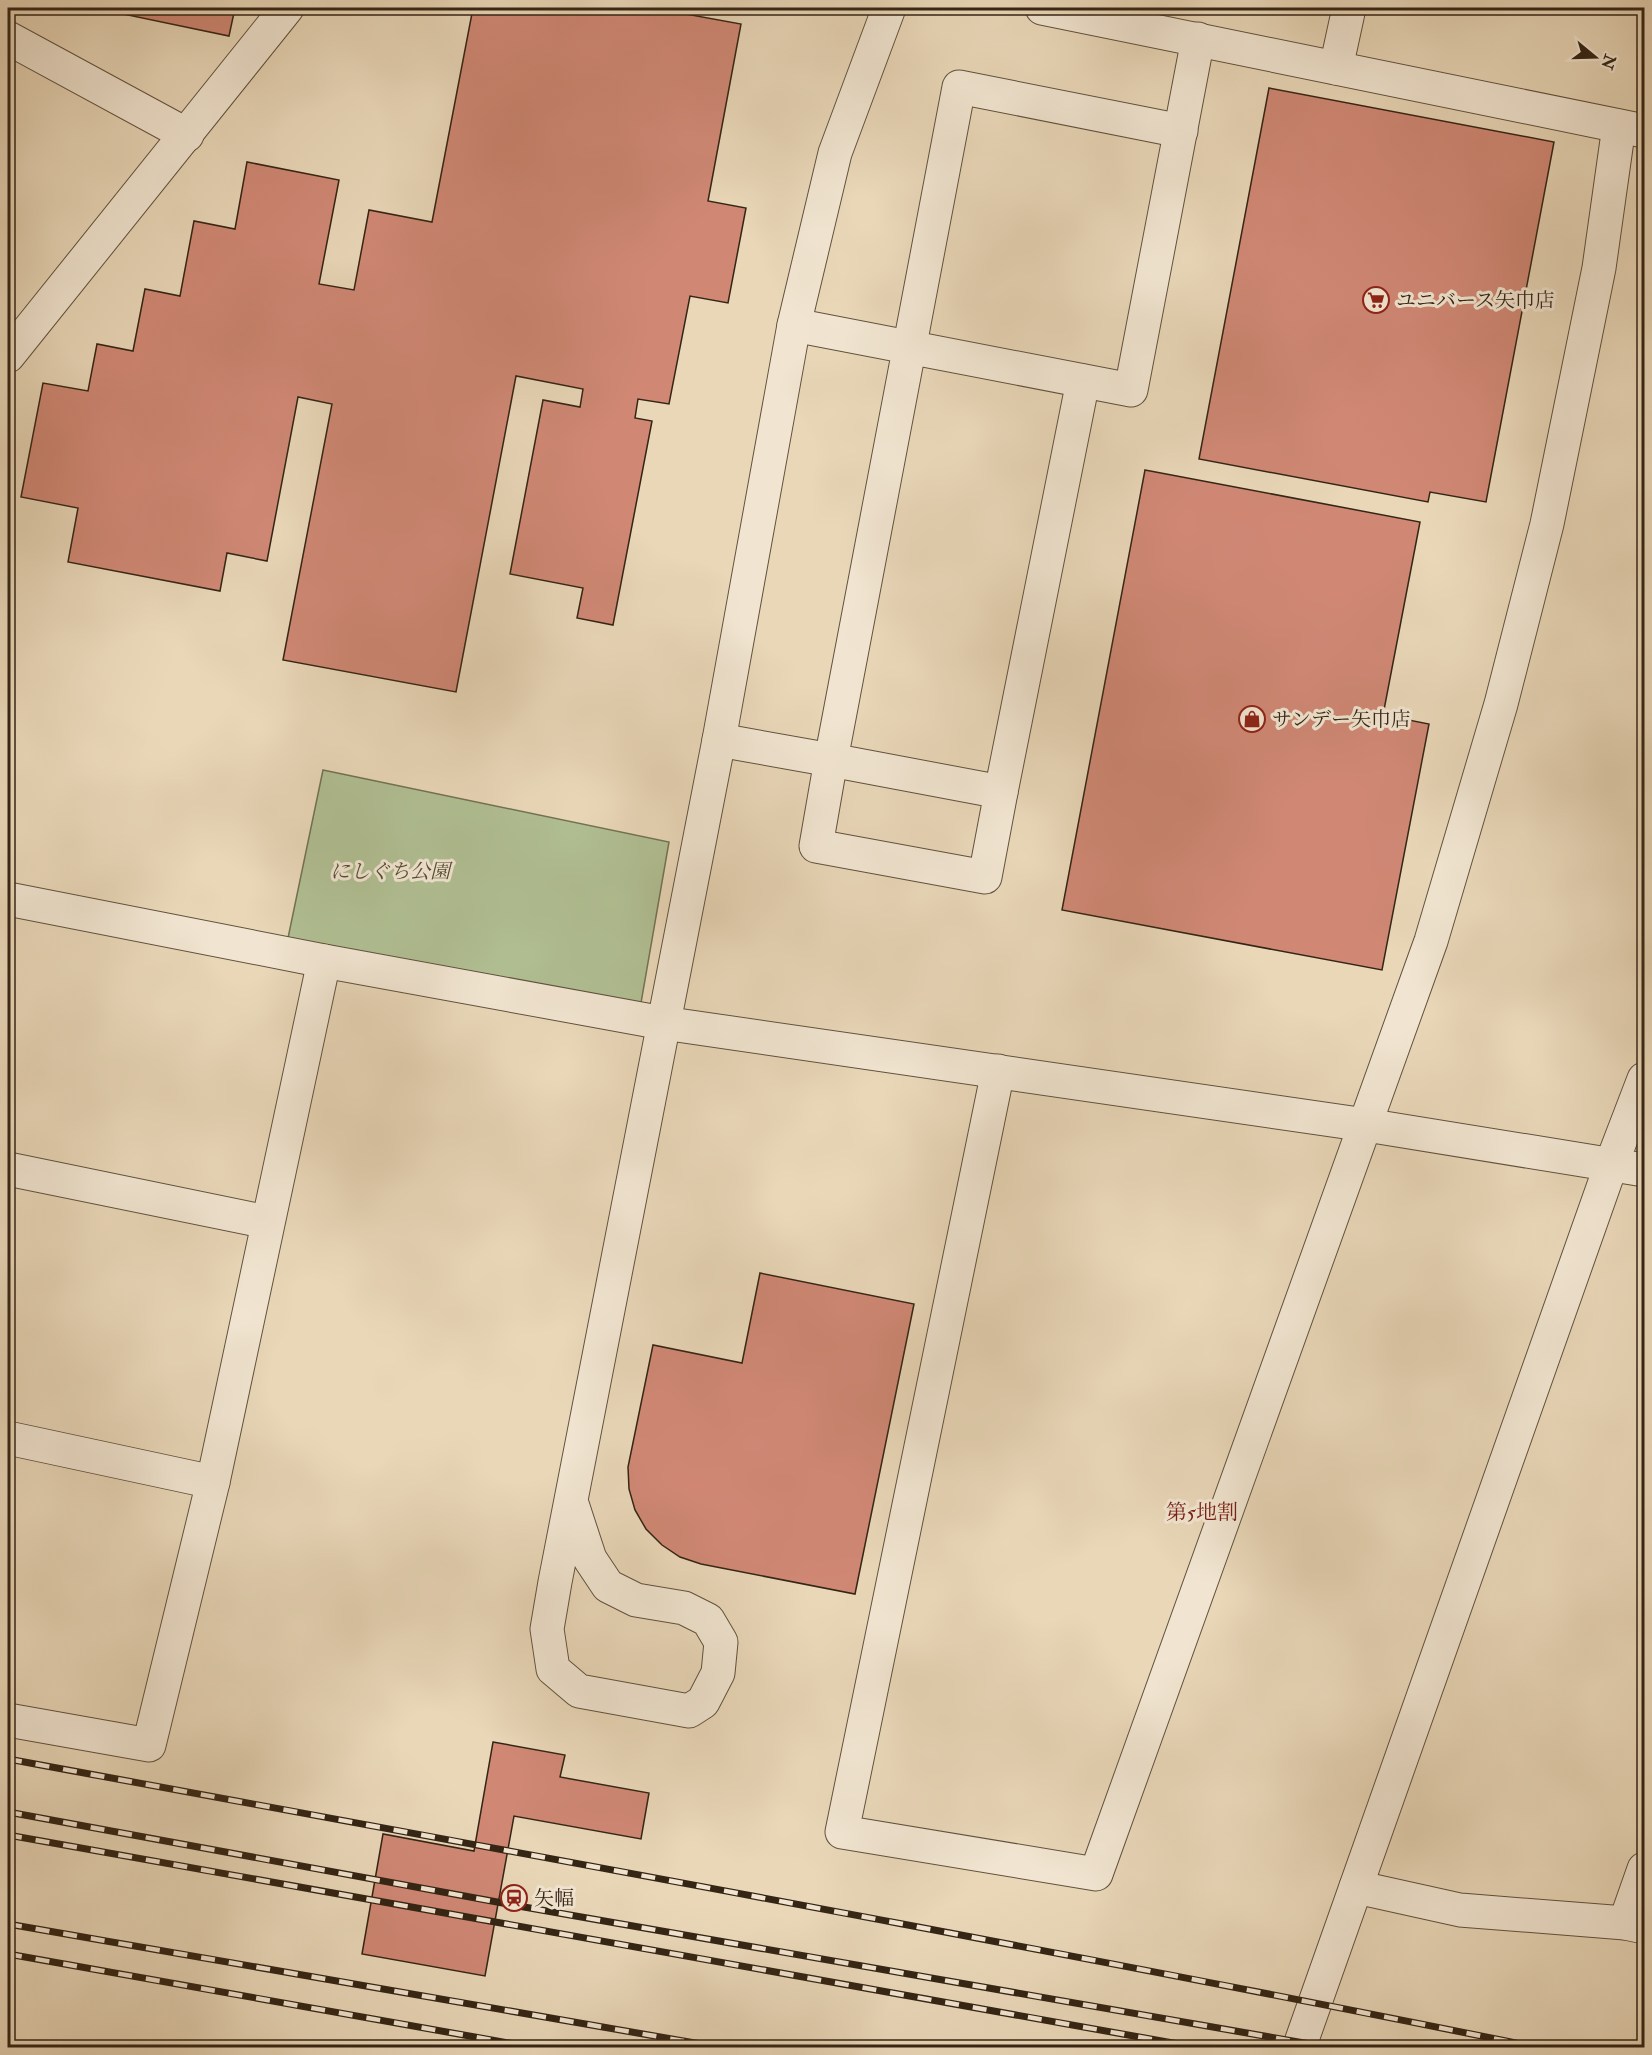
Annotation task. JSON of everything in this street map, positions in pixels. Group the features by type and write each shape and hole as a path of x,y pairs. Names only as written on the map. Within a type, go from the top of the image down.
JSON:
{"street":[{"path":"8,356 287,8"},
{"path":"571,1501 591,1559 608,1586 636,1600 684,1608 708,1620 721,1642 718,1673 703,1702 689,1711 579,1691 553,1669 547,1629 571,1501 663,1023 719,740 794,325 835,153 889,8"},
{"path":"998,1071 842,1832 1096,1874 1435,930 1501,704 1544,535 1599,268 1631,129 1042,8"},
{"path":"1336,68 1349,8"},
{"path":"8,38 187,135"},
{"path":"794,325 1131,390 1198,39"},
{"path":"1083,381 985,877 816,846 959,87 1181,131"},
{"path":"719,740 1001,792"},
{"path":"8,899 324,961 663,1023 1366,1125 1644,1170"},
{"path":"8,1720 149,1745 213,1482 324,961"},
{"path":"1299,2048 1611,1165 1644,1080"},
{"path":"8,1169 267,1222"},
{"path":"8,1438 213,1482"},
{"path":"1356,1887 1460,1910 1634,1925 1644,1869"}],"green space":[{"name":"にしぐち公園","path":"323,770 669,842 641,1003 288,938"}],"building":[{"path":"124,8 235,8 229,36 123,14"},
{"path":"473,8 653,8 741,24 708,201 746,208 728,303 690,296 669,404 638,399 635,418 652,421 613,625 577,618 583,588 510,574 543,400 580,407 583,389 516,376 456,692 283,660 332,404 298,397 267,561 227,553 220,591 68,562 78,508 21,497 43,383 88,391 97,344 133,351 145,289 180,296 194,221 235,229 247,162 339,180 319,284 354,290 369,210 432,222"},
{"name":"ユニバース矢巾店","path":"1269,88 1554,142 1486,502 1430,492 1428,502 1199,459"},
{"name":"サンデー矢巾店","path":"1145,470 1420,522 1383,715 1429,724 1382,970 1062,910"},
{"path":"760,1273 914,1304 855,1594 701,1564 680,1557 662,1545 646,1529 635,1510 629,1489 628,1467 653,1345 742,1363"},
{"path":"493,1742 565,1755 560,1777 649,1793 641,1839 514,1816 485,1976 362,1954 383,1834 474,1851"}],"railway":[{"path":"8,1759 967,1936 1541,2048"},
{"path":"8,1812 524,1907 1333,2048"},
{"path":"8,1835 1201,2048"},
{"path":"8,1924 724,2048"},
{"path":"8,1954 537,2048"}],"place":[{"name":"ユニバース矢巾店","path":"1376,300"},
{"name":"サンデー矢巾店","path":"1252,719"},
{"name":"矢幅","path":"514,1898"}],"district":[{"name":"第5地割","path":"1202,1512"}]}
